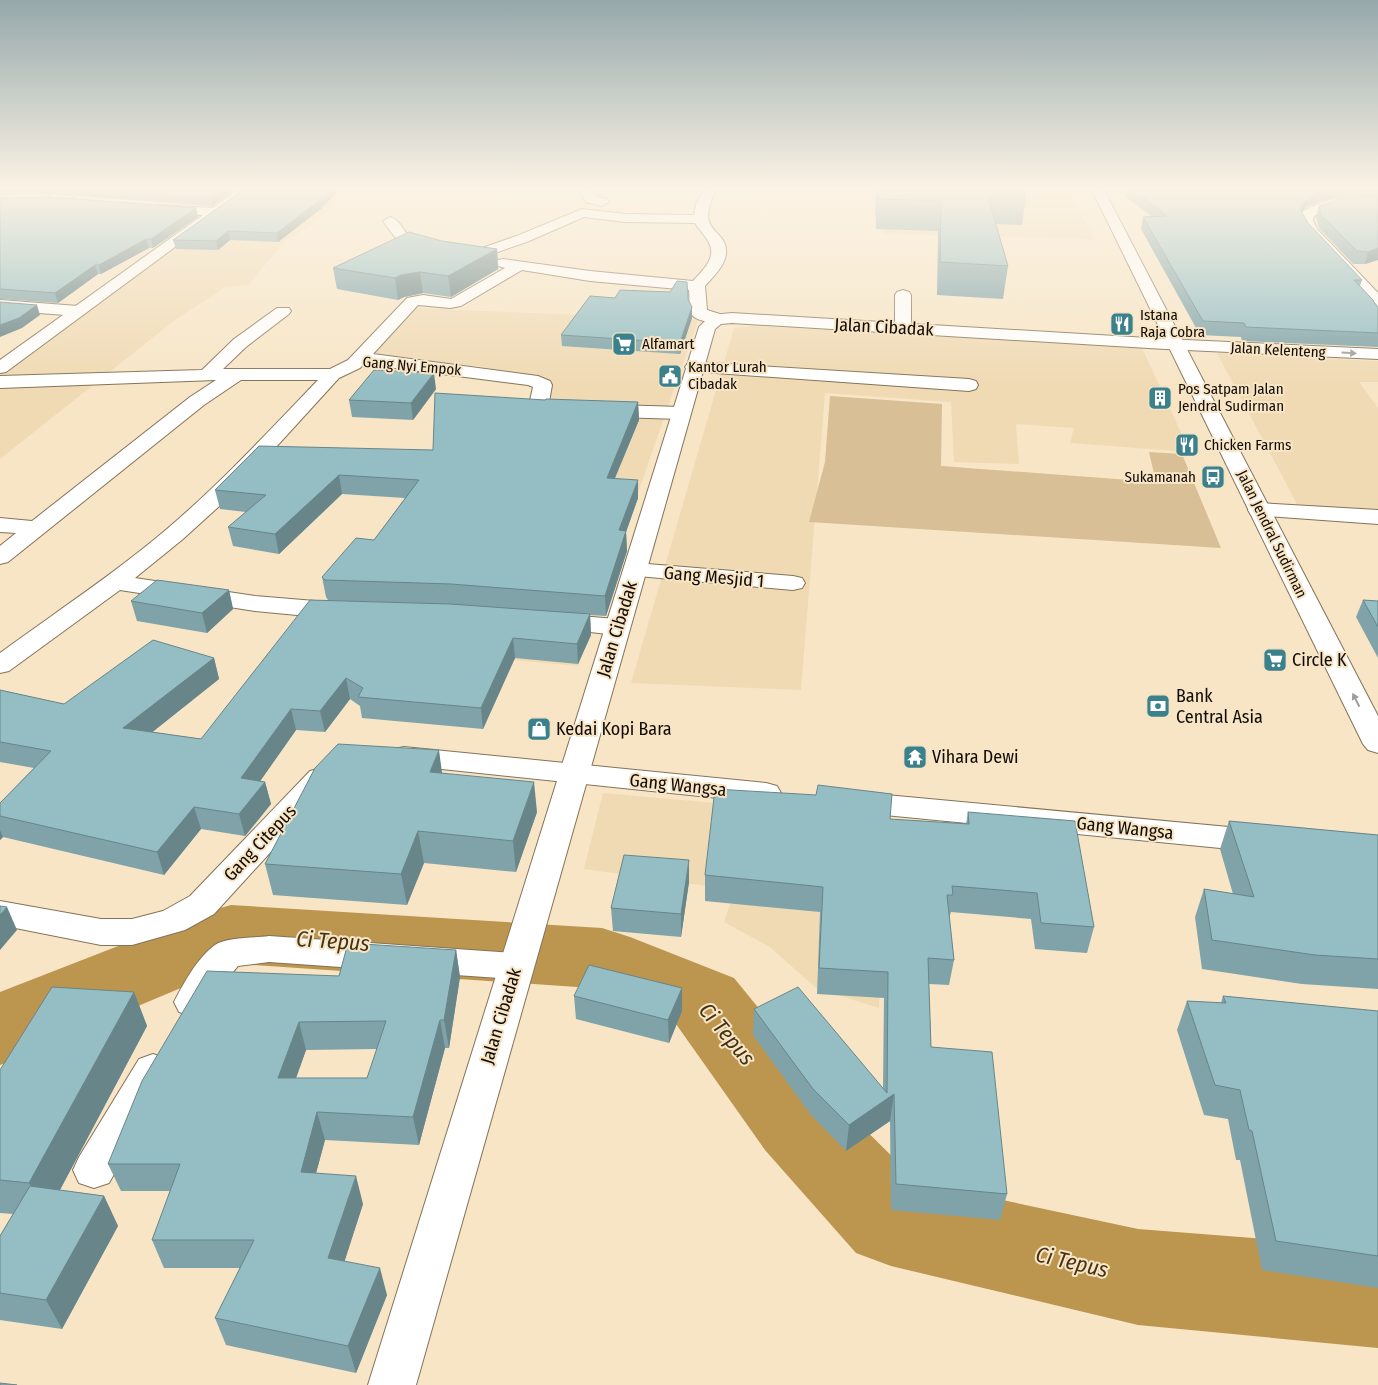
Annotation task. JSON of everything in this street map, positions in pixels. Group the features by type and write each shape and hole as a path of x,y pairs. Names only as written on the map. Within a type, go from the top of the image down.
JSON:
{"street":[{"path":"0,368 156,255"},
{"path":"472,255 465,257 590,276 697,286"},
{"path":"717,319 699,313 697,286 719,255"},
{"name":"Jalan Jendral Sudirman","path":"1130,255 1178,345 1258,510 1378,744"},
{"path":"1333,255 1378,302"},
{"path":"359,358 413,301 455,303 520,265"},
{"path":"903,295 903,328"},
{"path":"0,305 78,311"},
{"path":"208,375 240,343 283,311"},
{"name":"Jalan Cibadak","path":"392,1385 707,326 717,319 1178,345"},
{"name":"Jalan Kelenteng","path":"1178,345 1378,354"},
{"name":"Gang Nyi Empok","path":"0,382 238,374 333,374 347,368 359,358 532,380 543,384 539,405 551,409 681,413"},
{"path":"694,367 969,385"},
{"path":"0,557 196,401 238,374"},
{"path":"0,665 115,582 175,534 230,485 277,432 333,374"},
{"path":"1258,510 1378,517"},
{"path":"0,525 36,528"},
{"name":"Gang Mesjid 1","path":"635,570 793,583"},
{"path":"115,582 176,593 305,609 364,611"},
{"path":"534,620 617,627"},
{"path":"379,753 574,775"},
{"name":"Gang Citepus","path":"0,913 101,932 132,932 173,921 202,905 338,760"},
{"name":"Gang Wangsa","path":"574,775 792,796"},
{"name":"Gang Wangsa","path":"831,800 1288,844"},
{"path":"94,1170 208,976 228,954 269,949 520,953"}],"shaded area":[{"path":"162,255 274,255 248,285 226,287 175,320 0,459 0,371"},
{"path":"416,308 698,320 578,666 481,657 542,379 478,366 365,358"},
{"path":"756,326 1142,348 1190,452 1070,443 1074,428 1016,424 1019,464 954,462 951,402 825,393 801,690 631,683 734,328"},
{"path":"1217,353 1378,361 1378,382 1359,382 1378,408 1378,510 1298,506"},
{"path":"830,396 942,404 941,466 1156,482 1149,452 1182,454 1221,548 809,522 825,462"},
{"path":"603,793 885,818 879,1008 816,988 770,947 724,922 735,890 584,869"}],"building":[{"path":"0,255 118,255 99,265 95,265 55,293 0,289"},
{"path":"361,255 487,255 448,276 420,272 401,275 395,278 333,268"},
{"path":"940,255 1005,255 1008,266 940,262"},
{"path":"1165,255 1338,255 1362,280 1354,280 1378,307 1378,333 1246,327 1244,323 1203,321"},
{"path":"677,281 687,282 688,299 692,307 680,343 561,335 590,296 615,298 620,290 670,292"},
{"path":"0,302 37,305 19,318 0,325"},
{"path":"374,370 434,373 411,403 349,400"},
{"path":"435,393 545,400 638,402 607,478 638,480 619,530 626,531 605,596 451,584 325,580 322,577 356,538 374,540 419,480 339,475 275,534 228,527 266,495 215,490 259,446 433,450"},
{"path":"157,580 229,590 202,613 131,601"},
{"path":"310,600 450,604 590,614 577,644 513,638 481,708 358,697 363,688 346,678 320,711 291,709 241,778 265,782 239,814 194,807 157,852 0,816 0,803 51,751 0,742 0,690 64,704 153,640 214,658 123,728 201,739"},
{"path":"1363,600 1378,601 1378,627"},
{"path":"338,744 439,750 430,772 534,782 513,841 418,831 401,874 265,864 315,768"},
{"path":"818,785 892,794 890,819 969,824 968,812 1075,821 1094,927 1041,923 1037,893 952,886 953,895 947,895 954,960 928,958 931,1047 992,1052 1007,1194 896,1184 894,1094 849,1125 813,1089 754,1009 798,987 887,1093 888,972 819,968 823,887 705,875 715,789 816,795"},
{"path":"1229,821 1378,835 1378,959 1315,955 1212,940 1204,889 1254,897"},
{"path":"624,855 689,860 681,914 611,908"},
{"path":"0,906 7,907 0,915"},
{"path":"348,943 456,950 444,1020 440,1020 413,1117 317,1112 301,1172 356,1176 328,1258 380,1268 348,1346 215,1318 254,1240 152,1240 180,1164 108,1164 142,1081 207,971 339,976","holes":["386,1021 367,1078 278,1078 299,1022"]},
{"path":"589,965 682,988 668,1020 574,996"},
{"path":"52,987 134,992 29,1183 0,1180 0,1070"},
{"path":"1223,996 1378,1011 1378,1256 1276,1241 1252,1131 1249,1130 1240,1090 1215,1085 1187,1001 1226,1003"},
{"path":"30,1186 104,1196 46,1300 0,1293 0,1236"},
{"path":"0,1383 17,1385 0,1385"}],"waterway":[{"name":"Ci Tepus","path":"0,1031 15,1021 231,934 602,958 705,1001 797,1122 891,1221 1138,1277 1378,1298"}],"place":[{"name":"Istana Raja Cobra","path":"1122,324"},
{"name":"Alfamart","path":"624,344"},
{"name":"Kantor Lurah Cibadak","path":"670,376"},
{"name":"Pos Satpam Jalan Jendral Sudirman","path":"1160,398"},
{"name":"Chicken Farms","path":"1187,445"},
{"name":"Sukamanah","path":"1213,477"},
{"name":"Circle K","path":"1275,660"},
{"name":"Bank Central Asia","path":"1158,706"},
{"name":"Kedai Kopi Bara","path":"539,729"},
{"name":"Vihara Dewi","path":"915,757"}]}
